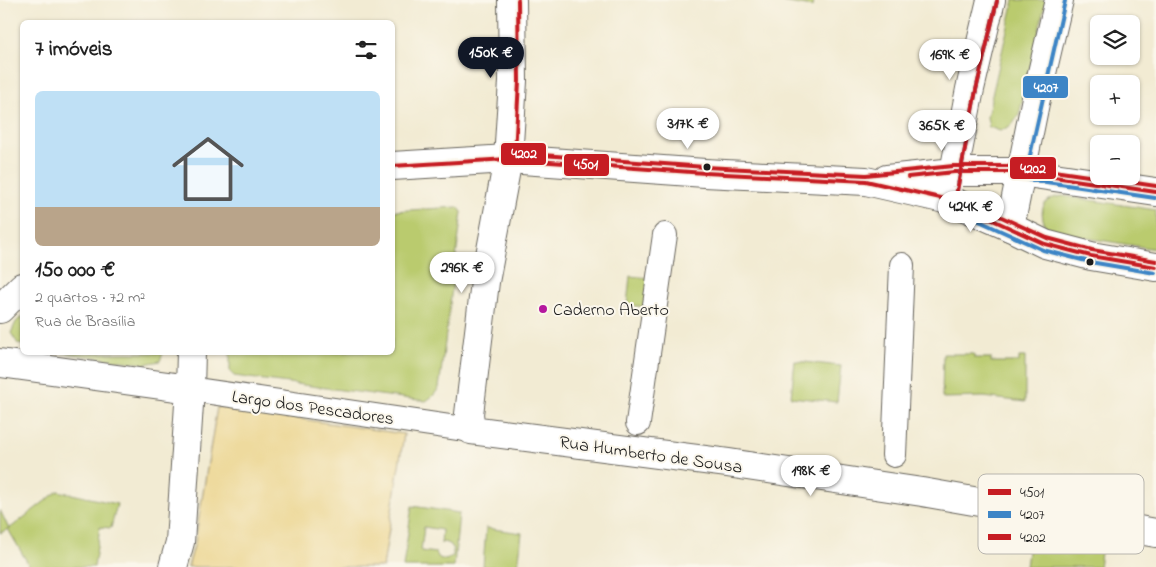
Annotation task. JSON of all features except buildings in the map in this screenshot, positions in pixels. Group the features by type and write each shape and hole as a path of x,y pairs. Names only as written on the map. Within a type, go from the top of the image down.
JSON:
{"street":[{"path":"471,430 468,414 485,282 508,159 513,81 512,0"},
{"path":"954,172 970,89 991,0"},
{"path":"1010,227 1020,172 1059,0"},
{"path":"395,166 508,159 705,173 866,181 954,172 1020,172 1156,192"},
{"path":"866,181 949,200 1045,244 1081,254 1156,266"},
{"path":"638,423 666,235"},
{"path":"894,455 902,266"},
{"path":"0,309 20,288"},
{"path":"174,567 180,542 190,389 190,355"},
{"path":"0,363 190,389"},
{"name":"Largo dos Pescadores","path":"190,389 471,430"},
{"name":"Rua Humberto de Sousa","path":"471,430 728,464 904,489 978,502"}],"green space":[{"path":"769,0 814,0 813,7"},
{"path":"1014,0 1046,0 1019,115 1012,125 1000,131 989,127 987,117"},
{"path":"1063,196 1156,210 1156,249 1055,233 1047,230 1044,223 1043,207 1050,199"},
{"path":"458,207 462,212 439,388 433,396 426,401 234,376 230,372 230,355 395,355 395,211"},
{"path":"630,276 649,278 646,307 627,305"},
{"path":"20,318 20,344 11,333"},
{"path":"943,354 974,354 974,358 991,358 991,362 1019,362 1019,357 1025,357 1025,402 984,397 942,398"},
{"path":"77,355 162,355 160,361 145,364"},
{"path":"795,361 841,366 837,402 791,397"},
{"path":"58,491 117,504 111,528 100,527 94,567 30,567 8,529 0,533 0,510 9,529"},
{"path":"412,506 459,513 454,567 403,567","holes":["424,527 442,530 441,544 443,542 450,544 453,548 453,556 446,560 439,558 436,553 421,551"]},
{"path":"486,528 522,533 518,567 483,567"},
{"path":"1028,554 1101,554 1099,567 1026,567"}],"sand":[{"path":"217,407 404,434 383,567 188,567 195,542"}],"transit line":[{"name":"4202","path":"518,0 519,81 515,153 705,167 866,175 953,166 1020,166 1156,186"},
{"name":"4207","path":"955,201 976,90 997,1"},
{"name":"4202","path":"997,1 976,90 956,196 1047,238 1092,250 1156,261"},
{"name":"4207","path":"1026,173 1065,1"},
{"name":"4501","path":"395,166 508,159 705,173 866,181 949,200 1045,244 1091,256 1156,267"},
{"name":"4501","path":"908,177 954,172 1020,172 1156,192"},
{"name":"4207","path":"1019,178 1155,198"},
{"name":"4207","path":"946,206 1043,250 1090,262 1155,273"}],"place":[{"name":"Caderno Aberto","path":"543,309"}]}
